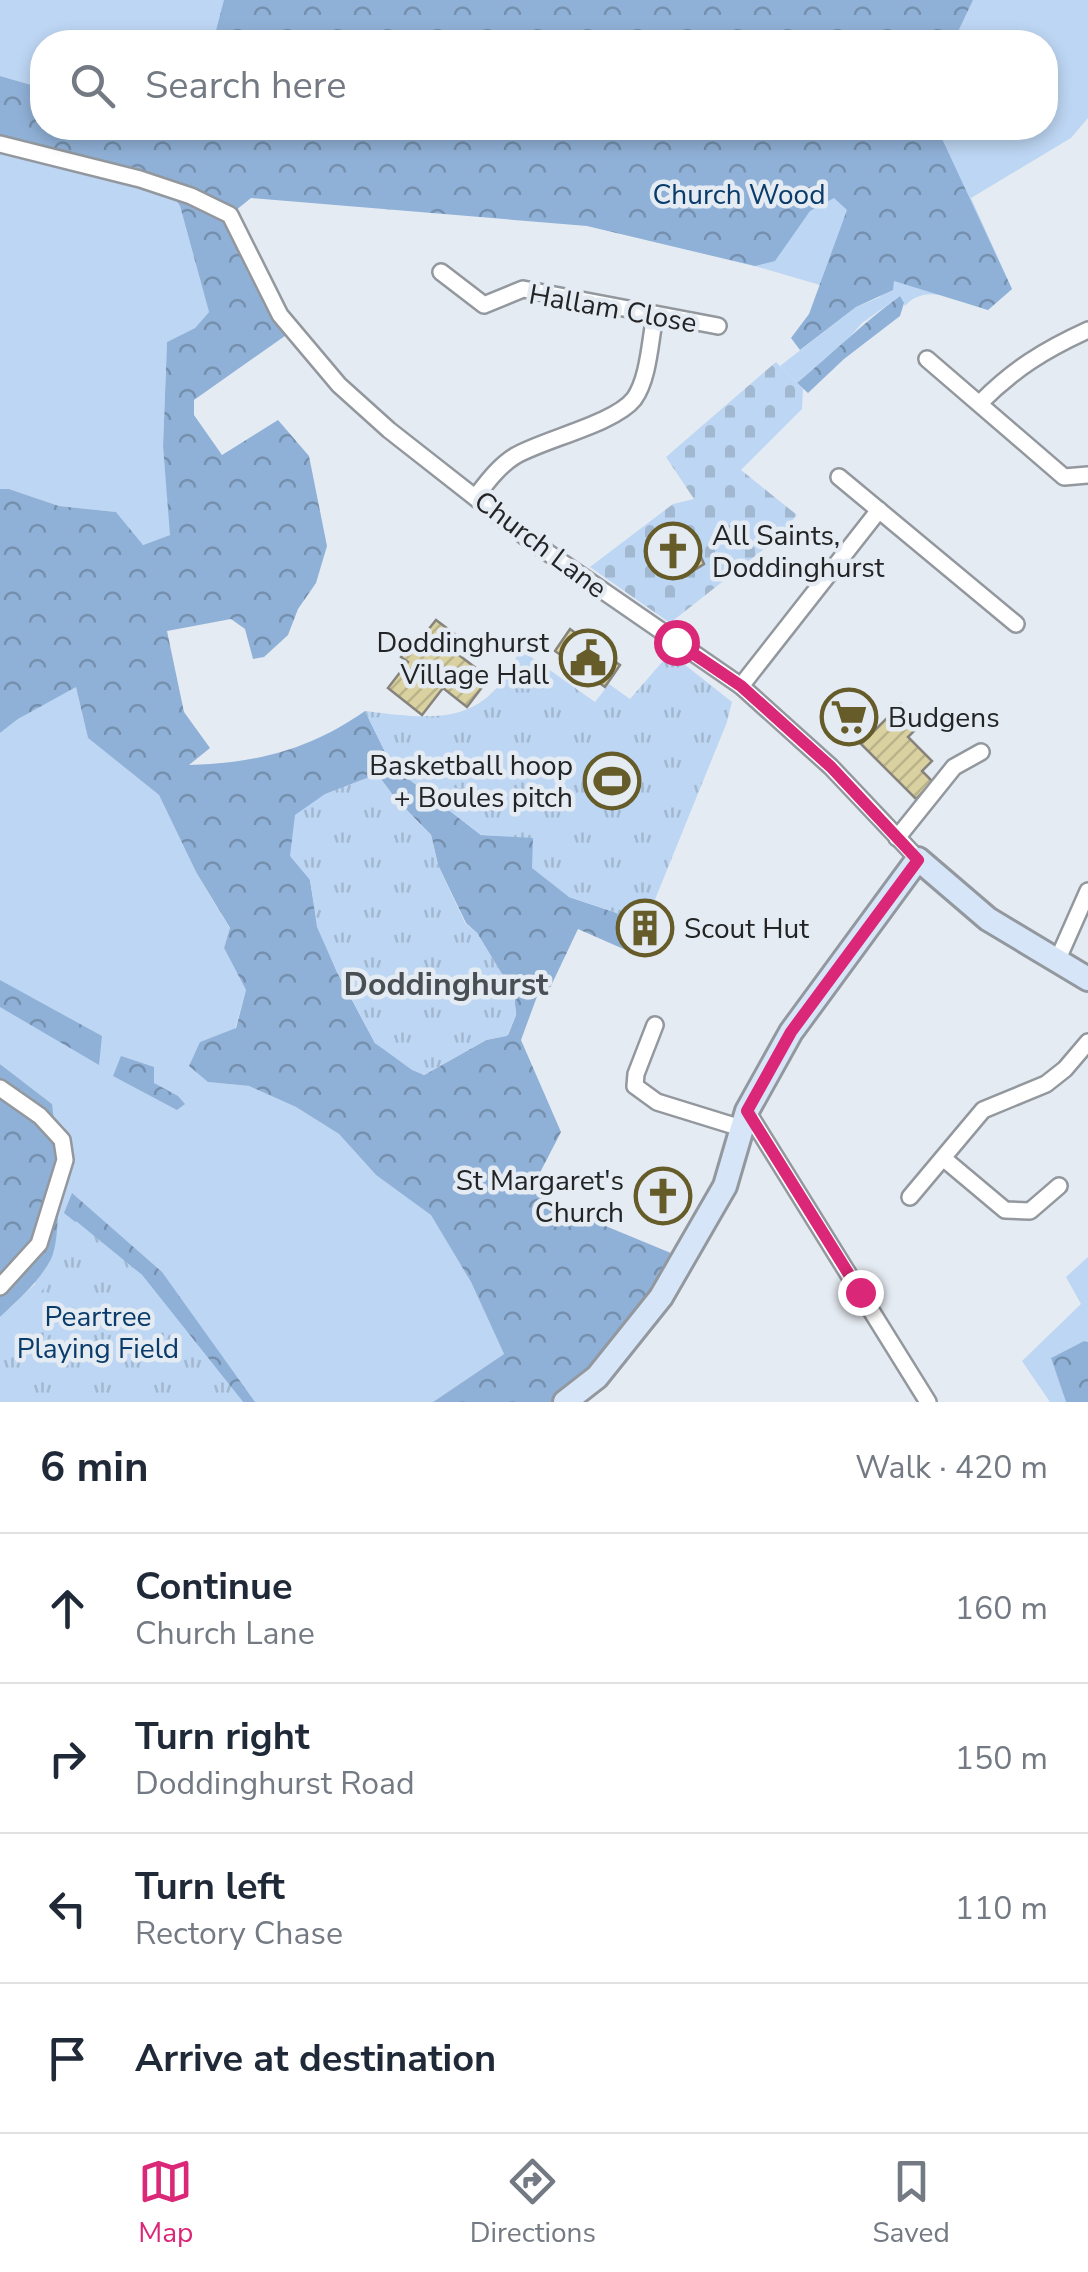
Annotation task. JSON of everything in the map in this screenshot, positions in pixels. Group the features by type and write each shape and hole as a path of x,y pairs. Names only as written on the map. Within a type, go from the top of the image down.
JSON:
{"street":[{"name":"Church Lane","path":"0,144 140,179 191,196 230,215 280,316 338,386 528,539 741,686 831,767 918,860 988,919 1088,979"},
{"name":"Hallam Close","path":"441,272 484,305 523,289 718,326"},
{"path":"477,496 516,455 614,414 633,399 642,379 655,316"},
{"path":"980,403 1008,374 1088,330"},
{"path":"927,359 1064,477 1088,475"},
{"path":"839,477 1016,624"},
{"path":"741,686 879,510"},
{"path":"898,838 954,767 981,752"},
{"path":"565,1402 597,1377 661,1297 725,1186 744,1120 791,1032 918,860"},
{"path":"1057,961 1088,891"},
{"path":"654,1025 636,1074 636,1086 658,1102 744,1120 928,1402"},
{"path":"910,1197 982,1110 1046,1084 1088,1042"},
{"path":"0,1088 40,1116 62,1140 65,1160 39,1244 0,1288"},
{"path":"943,1158 1005,1210 1030,1210 1059,1186"}],"green space":[{"name":"Church Wood","path":"0,0 1088,0 1088,118 1071,138 971,198 1012,289 988,310 934,294 923,295 905,306 900,296 862,323 842,346 797,383 780,366 856,307 880,297 893,281 820,285 232,140 1058,140 1058,30 30,30 30,85 0,76"},
{"path":"224,0 973,0 959,30 216,30"},
{"name":"Church Wood","path":"0,76 30,85 30,140 943,140 1012,289 988,310 894,281 893,290 856,307 800,350 791,338 809,314 847,210 834,198 810,211 775,261 755,266 587,226 251,198 230,215 292,331 194,400 194,415 222,455 278,420 309,456 327,546 316,583 298,609 288,635 264,657 253,659 245,629 231,619 167,631 184,712 210,748 189,765 282,752 323,736 365,711 392,766 481,835 534,837 569,897 617,913 629,937 628,951 578,929 550,988 539,991 521,1040 561,1132 532,1188 545,1201 683,1258 565,1402 433,1402 504,1354 471,1282 431,1215 376,1175 339,1134 296,1107 249,1086 208,1082 189,1066 200,1042 236,1028 246,990 224,948 230,928 196,872 159,795 88,738 76,687 0,733 0,489 59,506 116,512 143,545 170,535 163,446 167,342 195,328 209,312 180,206 168,188 0,144","holes":["377,774 431,835 438,865 466,923 477,933 514,994 516,1015 508,1035 486,1040 424,1075 375,1043 318,927 310,880"]},
{"path":"0,144 168,188 180,206 209,312 195,328 167,342 163,446 171,535 142,545 116,512 59,506 0,489"},
{"path":"900,296 904,303 900,316 808,393 797,383 861,327"},
{"path":"776,362 803,389 802,409 741,470 797,515 773,542 670,623 590,567 673,504 694,499 666,457"},
{"path":"520,649 595,702 609,684 630,699 670,653 732,702 654,902 629,937 617,913 569,897 532,868 533,838 481,835 392,766 365,711 415,716 457,713 492,693"},
{"path":"76,686 88,738 159,795 196,872 230,929 224,948 246,990 235,1029 200,1042 208,1082 249,1086 296,1107 339,1134 376,1175 431,1214 471,1282 504,1354 433,1402 0,1402 0,1317 35,1284 52,1104 0,1064 0,733"},
{"path":"377,774 431,835 438,865 465,923 477,933 514,994 516,1015 507,1036 486,1040 424,1075 375,1043 317,927 310,880 290,856 295,815 325,794"},
{"path":"0,980 102,1036 99,1065 0,1007"},
{"path":"121,1056 154,1067 154,1083 185,1104 177,1110 113,1076"},
{"path":"0,1064 52,1104 58,1207 51,1259 35,1283 0,1317"},
{"path":"72,1193 162,1272 255,1402 243,1402 142,1275 64,1213"},
{"name":"Peartree Playing Field","path":"76,1221 142,1275 243,1402 0,1402 0,1335 47,1284"},
{"path":"1088,1257 1088,1342 1051,1358 1066,1402 1050,1402 1022,1361 1081,1304 1066,1277"},
{"path":"1088,1342 1088,1402 1066,1402 1051,1358"}],"building":[{"name":"All Saints, Doddinghurst","path":"677,524 690,554 698,550 704,564 682,578 668,552 659,556 655,547 664,543 659,532"},
{"path":"436,620 460,638 451,649 489,678 467,707 443,688 422,715 388,688 408,662 401,657"},
{"name":"Doddinghurst Village Hall","path":"570,629 620,665 605,687 555,651"},
{"path":"901,704 921,724 908,737 932,761 922,771 933,782 916,799 861,744"},
{"name":"Scout Hut","path":"647,910 660,918 643,946 629,937"},
{"name":"St Margaret's Church","path":"646,1177 687,1195 680,1213 639,1197"}],"place":[{"name":"All Saints, Doddinghurst","path":"673,551"},
{"name":"Doddinghurst Village Hall","path":"588,658"},
{"name":"Budgens","path":"849,717"},
{"name":"Basketball hoop + Boules pitch","path":"612,781"},
{"name":"Scout Hut","path":"645,928"},
{"name":"St Margaret's Church","path":"663,1196"}],"district":[{"name":"Doddinghurst","path":"446,984"}],"route":[{"path":"676,642 741,686 831,767 918,860 791,1032 747,1111 860,1292"}]}
